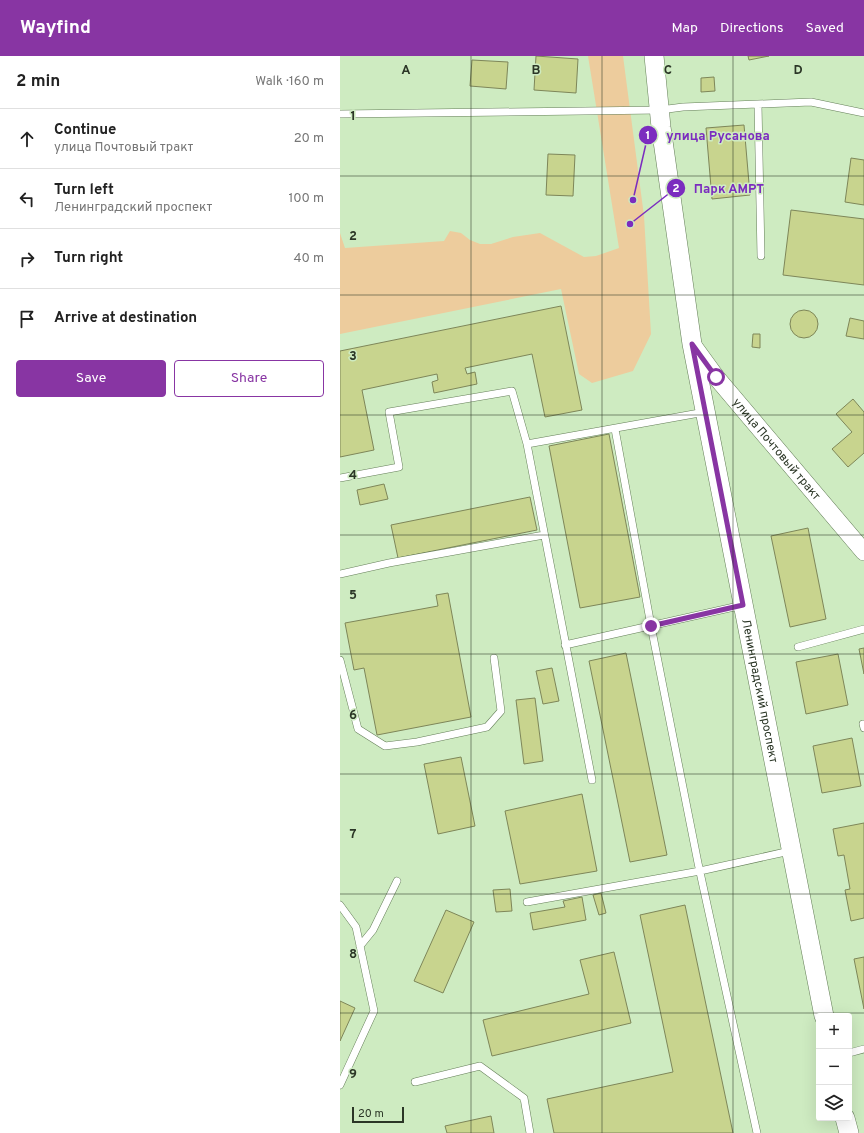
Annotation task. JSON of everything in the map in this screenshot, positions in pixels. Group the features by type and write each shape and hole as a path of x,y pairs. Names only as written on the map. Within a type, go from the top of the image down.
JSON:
{"main road":[{"name":"Ленинградский проспект","path":"654,56 692,344 823,1013"},
{"path":"846,1121 849,1133"}],"street":[{"name":"улица Почтовый тракт","path":"692,344 716,377 864,552"}],"lane":[{"path":"340,114 660,110 683,107 811,102 864,113"},
{"path":"758,104 761,256"},
{"path":"340,478 399,467 389,412 512,391 527,444 592,780"},
{"path":"527,444 705,412"},
{"path":"615,429 651,626 700,871 757,1133"},
{"path":"340,574 389,563 544,535"},
{"path":"565,645 743,605"},
{"path":"798,647 864,630"},
{"path":"340,660 358,729 385,746 417,742 487,727 502,711 494,658"},
{"path":"527,902 700,871 792,851"},
{"path":"360,946 373,930 397,881"},
{"path":"340,905 356,927 374,1011 340,1085"},
{"path":"852,1052 864,1049"},
{"path":"415,1082 480,1066 524,1098 530,1133"}],"shaded area":[{"path":"588,56 623,56 644,216 651,334 633,371 592,383 579,374 561,289 340,334 340,233 345,248 444,241 450,231 461,233 470,240 480,244 491,244 513,237 540,233 584,257 596,256 619,248"}],"building":[{"path":"536,56 578,59 576,93 534,90"},
{"path":"748,56 769,56 749,60"},
{"path":"472,60 508,62 506,89 470,86"},
{"path":"714,77 715,91 701,92 701,78"},
{"path":"744,125 750,195 712,199 706,128"},
{"path":"548,154 575,155 573,196 546,195"},
{"path":"851,158 864,160 864,205 845,202"},
{"path":"791,210 864,219 864,285 783,275"},
{"path":"561,306 582,410 545,417 532,354 465,368 467,374 475,372 477,384 434,393 432,382 438,380 437,374 362,390 374,450 340,457 340,351"},
{"path":"804,310 810,311 814,314 817,318 817,330 814,334 810,337 804,338 798,337 794,334 791,330 790,324 791,318 794,314 798,311"},
{"path":"850,318 864,321 864,339 846,336"},
{"path":"753,334 760,334 760,348 752,347"},
{"path":"853,399 864,412 864,453 848,467 832,449 852,432 836,414"},
{"path":"609,434 640,597 580,608 549,446"},
{"path":"384,484 388,499 360,505 357,490"},
{"path":"530,497 537,530 398,558 391,525"},
{"path":"808,528 826,619 790,627 771,536"},
{"path":"448,593 471,717 377,735 364,668 354,670 345,623 438,606 436,595"},
{"path":"864,648 864,674 859,649"},
{"path":"626,653 667,855 630,862 589,661"},
{"path":"838,654 848,705 806,714 796,662"},
{"path":"552,668 559,701 543,704 536,671"},
{"path":"535,698 543,761 524,764 516,700"},
{"path":"852,738 861,786 822,793 813,746"},
{"path":"461,757 475,826 438,834 424,764"},
{"path":"582,794 597,871 520,884 505,811"},
{"path":"864,823 864,918 851,921 845,890 850,889 844,855 838,856 833,829"},
{"path":"510,889 512,911 496,912 493,890"},
{"path":"601,893 606,913 599,915 593,895"},
{"path":"582,897 586,920 533,930 530,913 565,907 563,901"},
{"path":"685,905 733,1133 554,1133 547,1099 673,1072 640,915"},
{"path":"446,910 474,922 443,993 414,981"},
{"path":"614,952 631,1023 492,1056 483,1020 589,994 580,960"},
{"path":"864,957 864,1009 854,959"},
{"path":"340,1001 355,1008 340,1041"},
{"path":"491,1116 494,1133 447,1133 445,1126"}],"place":[{"name":"улица Русанова","path":"633,200"},
{"name":"Парк АМРТ","path":"630,224"}],"route":[{"path":"651,626 743,605 692,344 716,377"}]}
